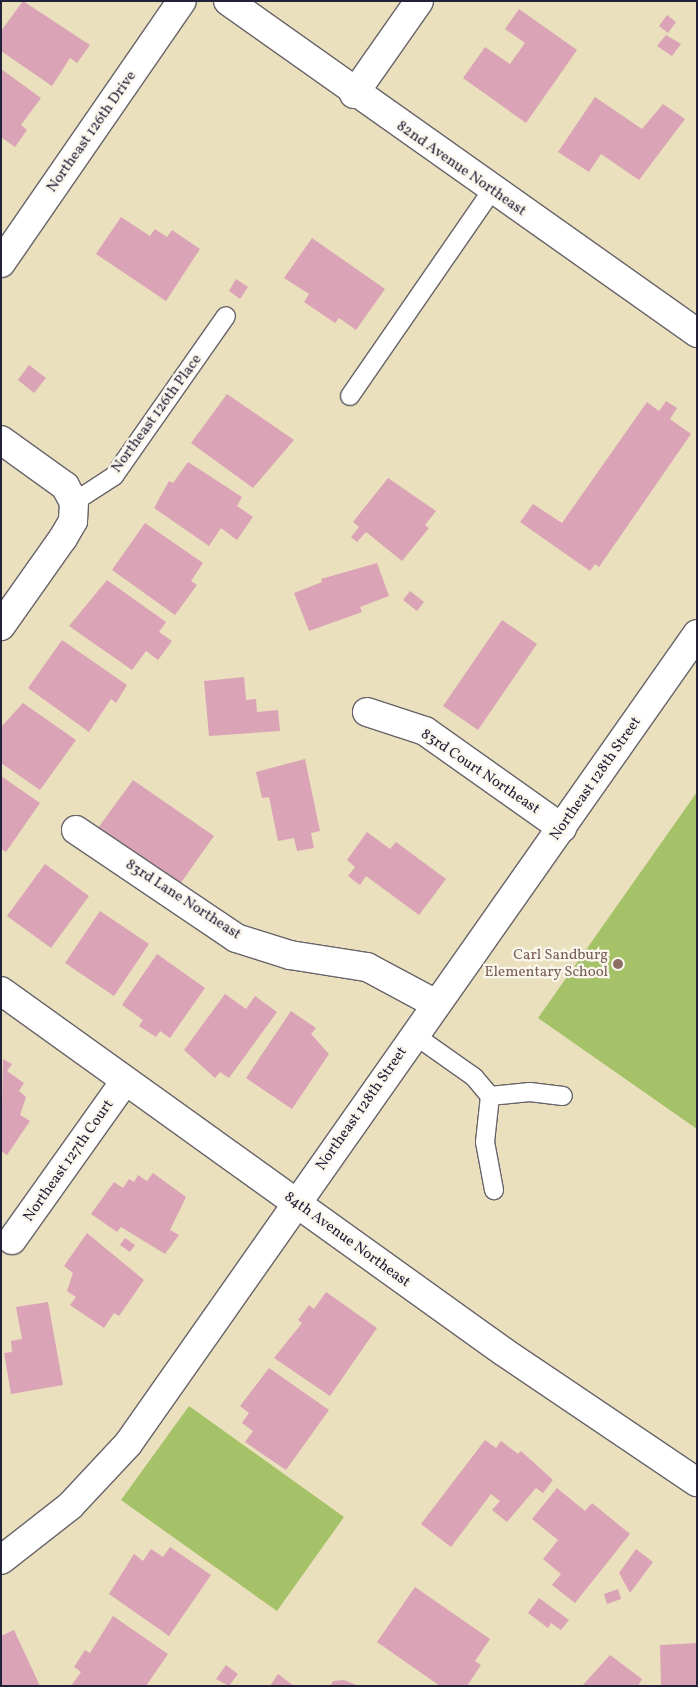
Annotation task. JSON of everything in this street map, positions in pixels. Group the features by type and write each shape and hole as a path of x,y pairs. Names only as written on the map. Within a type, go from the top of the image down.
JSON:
{"street":[{"name":"Northeast 126th Drive","path":"1,263 182,1"},
{"name":"82nd Avenue Northeast","path":"228,1 354,94 697,332"},
{"path":"354,94 419,1"},
{"path":"1,440 65,486 74,502 73,520 63,538 1,626"},
{"name":"Northeast 128th Street","path":"1,1560 70,1506 128,1444 413,1034 562,828 697,634"},
{"name":"83rd Court Northeast","path":"367,712 425,731 562,828"},
{"name":"83rd Lane Northeast","path":"76,830 236,938 290,954 367,967 436,1004"},
{"name":"84th Avenue Northeast","path":"1,991 297,1203 697,1482"},
{"name":"Northeast 127th Court","path":"12,1240 125,1081"}],"lane":[{"path":"350,396 492,190"},
{"name":"Northeast 126th Place","path":"74,502 114,476 226,316"},
{"path":"413,1034 474,1077 490,1096 485,1142 494,1190"},
{"path":"490,1096 530,1092 562,1096"}],"green space":[{"path":"697,792 697,1129 538,1018"},
{"path":"189,1406 344,1517 277,1611 121,1500"}],"building":[{"path":"23,1 90,45 77,63 70,58 52,86 1,51 1,31"},
{"path":"519,9 577,50 526,123 463,78 485,47 510,64 525,43 505,29"},
{"path":"667,15 676,22 668,33 659,26"},
{"path":"666,35 681,44 672,56 657,46"},
{"path":"1,69 41,98 21,125 27,130 15,147 1,137"},
{"path":"595,97 642,129 663,104 685,119 639,180 601,154 589,172 558,152"},
{"path":"121,217 150,236 155,229 167,237 172,230 200,249 166,301 96,254"},
{"path":"312,238 385,289 356,330 339,318 335,323 304,302 309,294 284,278"},
{"path":"236,279 248,287 240,299 229,291"},
{"path":"29,365 46,378 34,393 18,380"},
{"path":"227,394 294,440 253,488 191,443"},
{"path":"666,401 677,408 670,419 691,434 599,567 595,564 590,571 520,522 533,504 562,523 647,402 659,411"},
{"path":"188,462 242,497 237,506 253,517 237,540 221,528 209,546 154,508 169,481 173,483"},
{"path":"388,478 436,511 425,525 429,528 402,561 366,532 357,542 351,537 359,527 353,522"},
{"path":"145,523 203,563 191,581 197,585 175,615 112,570"},
{"path":"377,563 389,596 360,607 362,612 309,631 294,593 322,582 321,579"},
{"path":"107,580 166,622 159,632 172,641 158,660 146,651 132,670 69,626"},
{"path":"410,591 424,602 417,611 403,600"},
{"path":"502,620 537,644 478,730 443,706"},
{"path":"62,640 127,685 116,703 111,699 89,732 28,688"},
{"path":"244,677 246,700 256,699 257,712 278,710 280,731 209,736 204,681"},
{"path":"23,703 76,740 40,790 1,763 1,727"},
{"path":"305,759 320,831 311,833 314,848 297,851 294,838 278,841 269,797 262,798 256,772"},
{"path":"1,776 40,803 6,852 1,849"},
{"path":"133,780 214,836 180,884 98,828"},
{"path":"367,832 390,849 396,842 446,879 419,915 366,876 360,885 348,876 355,867 347,860"},
{"path":"45,864 89,896 51,948 7,916"},
{"path":"100,911 149,944 114,996 65,963"},
{"path":"157,954 205,988 170,1038 160,1031 156,1037 139,1026 143,1020 122,1005"},
{"path":"225,994 246,1009 255,996 277,1012 229,1078 220,1072 215,1078 184,1050"},
{"path":"291,1011 316,1028 311,1034 329,1054 292,1109 246,1078"},
{"path":"3,1059 12,1064 7,1071 24,1083 19,1091 26,1097 20,1115 30,1121 7,1155 1,1151"},
{"path":"153,1173 186,1197 170,1230 179,1235 165,1254 121,1227 117,1232 91,1214 114,1182 123,1188 129,1179 134,1182 138,1175 147,1181"},
{"path":"87,1233 144,1280 119,1316 114,1313 104,1328 70,1305 76,1297 67,1291 73,1273 64,1266"},
{"path":"125,1238 135,1245 130,1252 120,1245"},
{"path":"326,1292 377,1328 330,1396 274,1358 302,1323 298,1320 309,1305 314,1309"},
{"path":"48,1302 63,1385 11,1394 4,1353 12,1352 11,1341 22,1339 16,1307"},
{"path":"269,1368 329,1410 286,1470 245,1442 253,1431 242,1423 249,1413 240,1406"},
{"path":"485,1440 496,1448 501,1441 518,1454 521,1451 553,1480 543,1493 536,1488 507,1522 492,1510 500,1501 491,1494 451,1547 421,1524"},
{"path":"557,1488 585,1511 592,1503 630,1534 575,1603 552,1585 561,1574 543,1559 558,1540 532,1519"},
{"path":"170,1547 211,1575 169,1636 109,1594 134,1554 143,1561 151,1549 163,1557"},
{"path":"636,1549 653,1562 630,1593 619,1573"},
{"path":"415,1587 490,1639 475,1661 481,1665 467,1686 440,1686 377,1642"},
{"path":"618,1589 621,1599 607,1604 604,1594"},
{"path":"539,1598 569,1620 561,1630 551,1623 548,1628 528,1613"},
{"path":"113,1616 168,1654 146,1686 71,1686 81,1672 74,1667 85,1650 90,1653"},
{"path":"14,1630 40,1686 1,1686 1,1636"},
{"path":"697,1643 697,1686 661,1686 660,1645"},
{"path":"610,1655 642,1679 638,1686 582,1686"},
{"path":"226,1665 238,1674 229,1686 216,1679"},
{"path":"278,1674 294,1686 270,1686"},
{"path":"344,1680 359,1686 330,1686 333,1681"}],"place":[{"name":"Carl Sandburg Elementary School","path":"618,964"}]}
